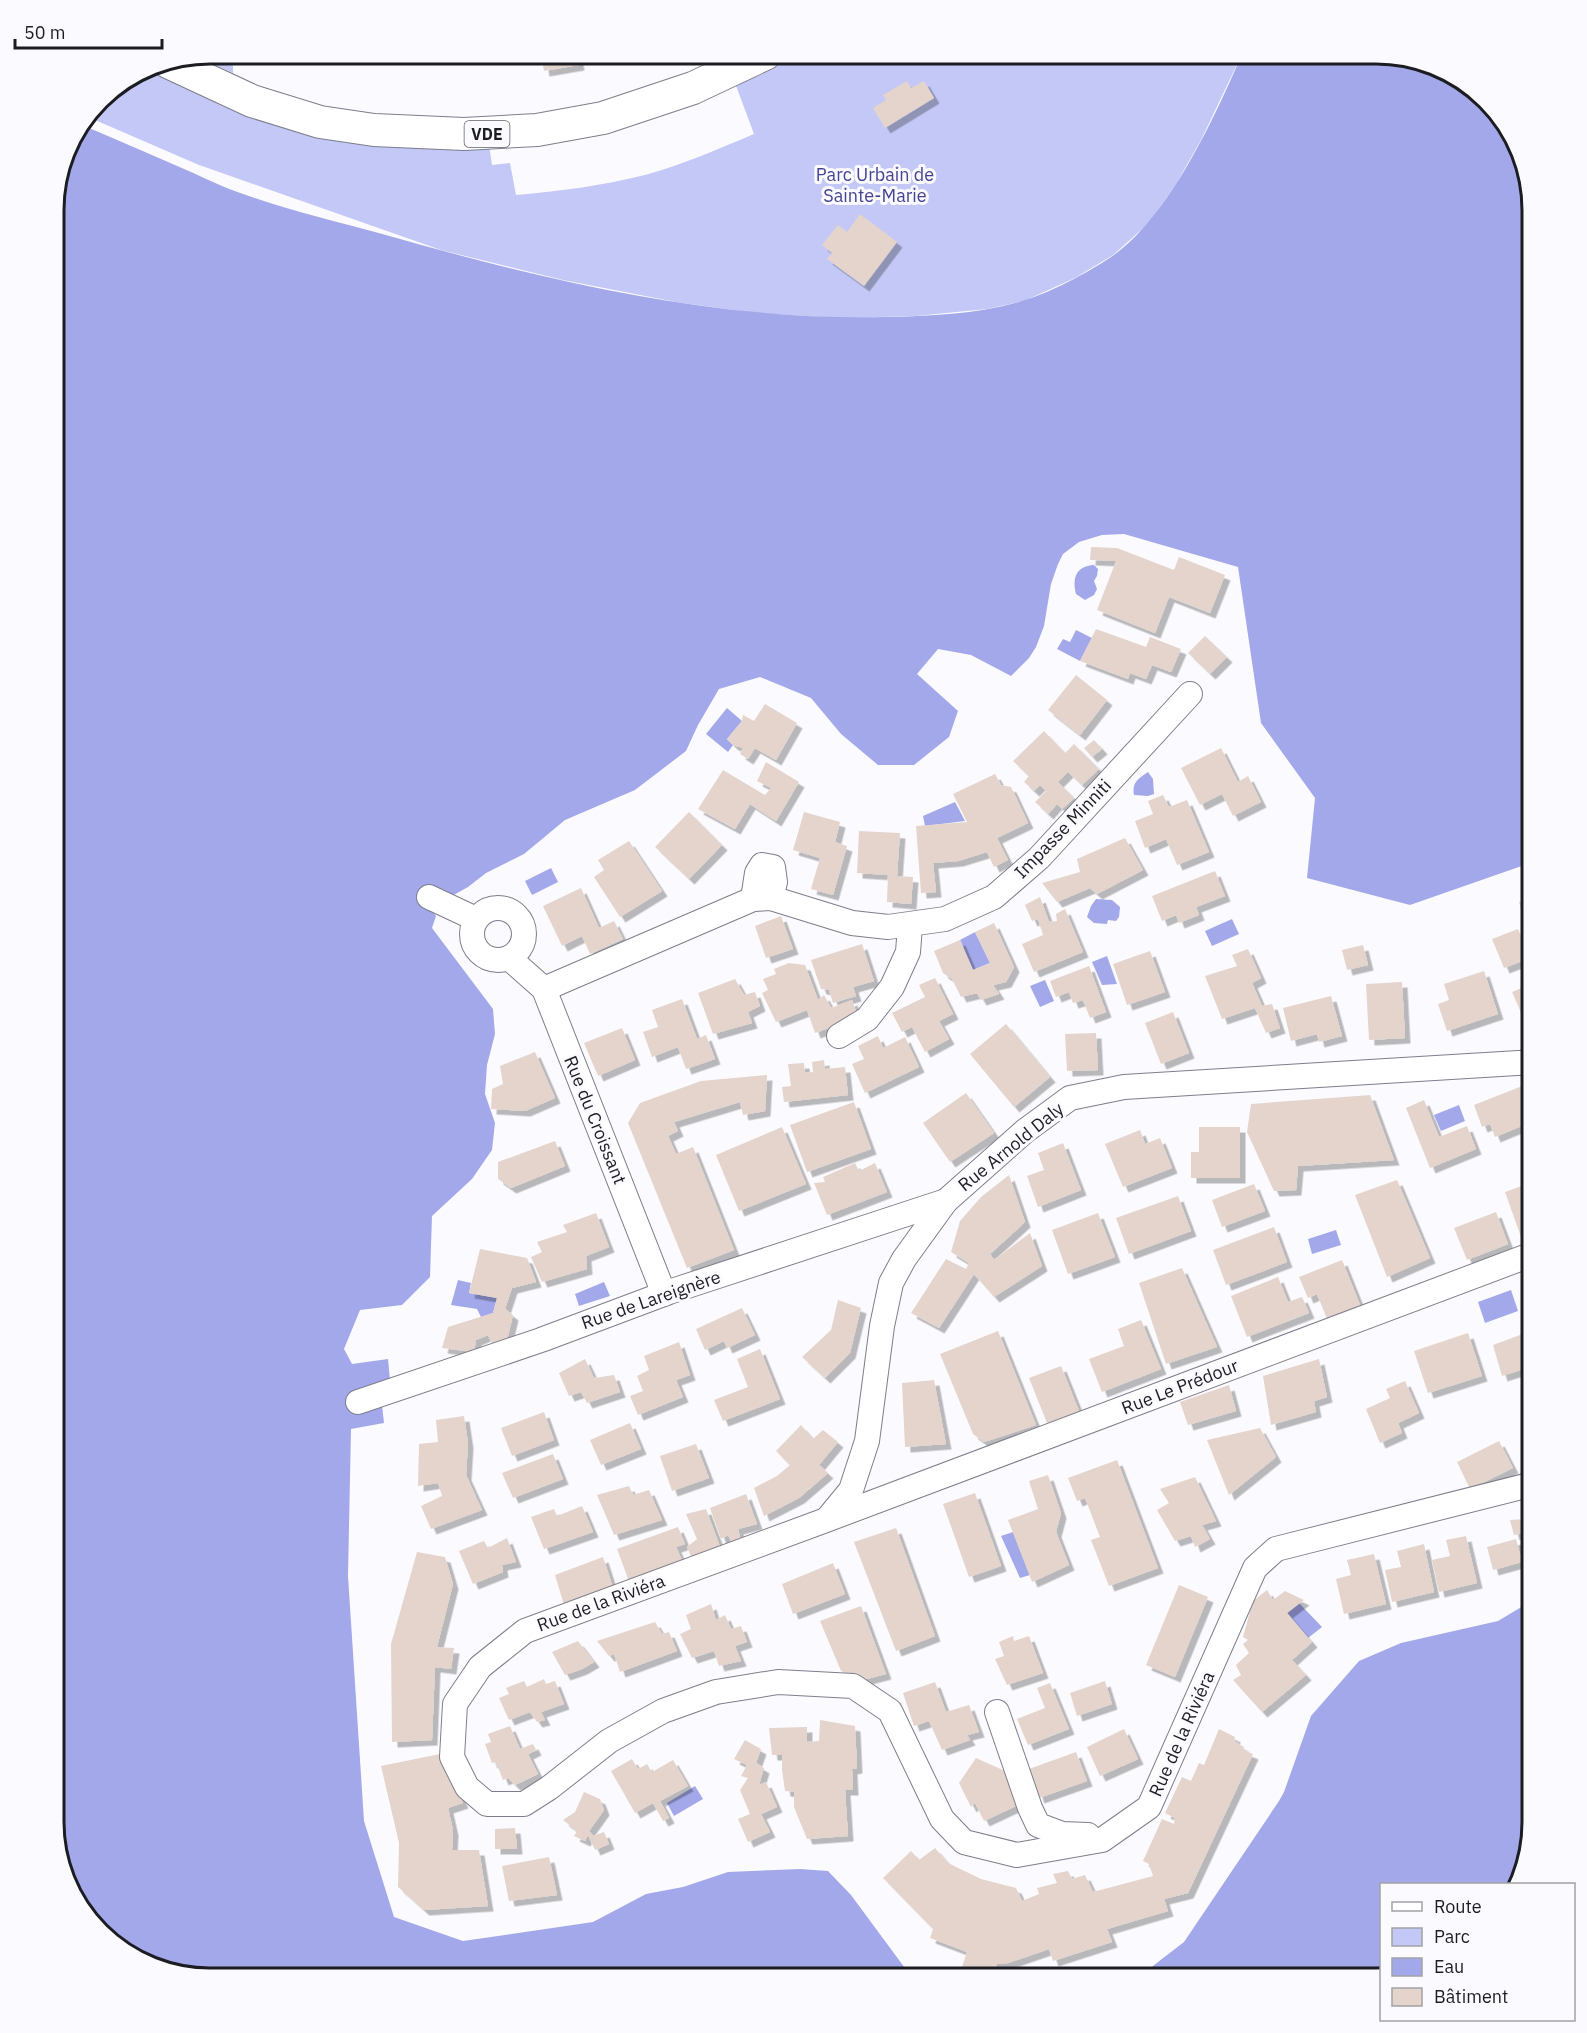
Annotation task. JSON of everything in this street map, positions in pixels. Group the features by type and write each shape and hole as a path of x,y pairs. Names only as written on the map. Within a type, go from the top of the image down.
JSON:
{"main road":[{"name":"VDE","path":"204,78 322,110 352,113 497,114 625,101 670,86 717,64"},
{"name":"VDE","path":"181,68 271,108 320,122 374,130 464,134 537,130 603,118 693,88 743,64"}],"street":[{"path":"464,134 482,122 527,119 537,111"},
{"name":"Impasse Minniti","path":"544,989 762,898 852,923 888,927 945,920 994,897 1040,858 1190,694"},
{"path":"429,897 476,919"},
{"path":"502,907 514,912 520,919 525,933 523,943 509,958 490,959 482,955 471,938 471,929 476,919 482,912 492,908 502,907"},
{"path":"839,1036 867,1019 892,987 908,952 910,926"},
{"name":"Rue du Croissant","path":"509,958 544,989 664,1294"},
{"name":"Rue Arnold Daly","path":"826,1520 851,1491 867,1441 882,1326 891,1283 904,1259 946,1201 1025,1131 1070,1098 1124,1087 1522,1063"},
{"name":"Rue de Lareignère","path":"357,1402 520,1347 664,1294 946,1201"},
{"name":"Rue Le Prédour","path":"826,1520 1522,1258"},
{"name":"Rue de la Riviéra","path":"826,1520 525,1631 480,1667 455,1704 452,1757 467,1787 487,1804 524,1804 549,1788 609,1741 663,1711 716,1692 778,1682 853,1686 890,1711 942,1819 964,1842 1017,1855 1102,1840 1149,1807 1255,1568 1276,1549 1522,1487"},
{"path":"997,1712 1023,1789 1038,1825 1062,1834 1109,1835"}],"green space":[{"path":"212,64 233,64 233,73"},
{"name":"Parc Urbain de Sainte-Marie","path":"779,64 1237,65 1201,140 1176,184 1149,223 1113,255 1075,278 1024,301 987,309 916,316 842,318 755,313 676,302 563,280 441,250 199,165 96,121 129,89 160,73 270,117 489,144 492,165 510,163 516,195 580,188 645,175 686,162 754,134 735,83 761,75"}],"water":[{"path":"1237,65 1405,67 1424,72 1450,84 1473,101 1498,129 1511,155 1518,173 1522,210 1522,866 1410,905 1307,878 1315,798 1261,723 1238,567 1124,534 1102,535 1079,542 1063,554 1051,584 1044,626 1036,647 1029,658 1011,676 971,655 938,649 917,674 958,711 949,737 914,765 878,765 841,734 811,698 760,677 719,689 686,751 635,790 565,820 524,854 486,873 450,897 428,905 436,916 432,928 493,1009 495,1034 487,1065 485,1094 495,1123 492,1150 472,1179 432,1216 430,1277 402,1305 360,1310 344,1349 352,1364 388,1359 390,1380 382,1405 384,1423 351,1429 348,1576 364,1821 394,1917 463,1941 593,1922 646,1894 683,1887 728,1872 800,1869 828,1871 851,1895 905,1968 210,1968 173,1964 137,1949 107,1926 89,1904 69,1860 64,1823 65,201 69,173 84,137 90,129 239,193 280,206 447,252 571,282 696,305 822,317 885,317 937,315 989,309 1033,297 1091,270 1132,240 1152,218 1188,165"},
{"path":"1094,565 1098,569 1094,581 1097,589 1094,595 1085,600 1076,594 1075,578 1079,570"},
{"path":"1076,630 1092,638 1080,661 1057,649 1063,639 1070,642"},
{"path":"727,708 742,721 727,739 733,745 728,752 706,734"},
{"path":"1148,772 1153,779 1154,794 1134,795 1136,781"},
{"path":"955,802 965,821 925,826 923,816"},
{"path":"551,868 558,882 532,895 525,881"},
{"path":"1096,899 1112,900 1120,907 1116,921 1108,920 1107,924 1094,923 1087,917"},
{"path":"1232,919 1239,934 1212,946 1205,931"},
{"path":"975,932 990,963 973,970 960,940"},
{"path":"1107,956 1117,984 1102,985 1092,962"},
{"path":"1045,980 1054,1001 1040,1007 1030,986"},
{"path":"1459,1105 1465,1121 1441,1131 1434,1115"},
{"path":"1336,1230 1341,1245 1312,1254 1308,1239"},
{"path":"458,1280 471,1283 469,1293 497,1298 493,1313 481,1317 477,1309 451,1305"},
{"path":"604,1282 610,1296 579,1306 575,1294"},
{"path":"1511,1290 1518,1311 1485,1323 1478,1302"},
{"path":"1013,1532 1030,1575 1020,1578 1001,1536"},
{"path":"1299,1603 1322,1627 1308,1638 1287,1613"},
{"path":"1522,1607 1522,1823 1520,1851 1509,1883 1380,1883 1380,1968 1150,1968 1184,1942 1279,1801 1311,1716 1359,1661 1401,1643 1498,1621"},
{"path":"695,1786 703,1799 674,1816 667,1803"}],"building":[{"path":"543,64 579,65 544,71"},
{"path":"907,81 911,88 924,81 934,98 885,128 873,108 886,100 883,95"},
{"path":"860,214 897,242 864,286 827,259 832,253 822,245 838,225 847,232"},
{"path":"1091,547 1117,548 1174,570 1179,557 1225,575 1210,613 1169,597 1155,633 1097,610 1116,561 1090,560"},
{"path":"1096,629 1146,647 1150,637 1181,649 1171,672 1152,665 1146,679 1130,673 1128,679 1080,661"},
{"path":"1205,636 1227,657 1210,674 1188,653"},
{"path":"1076,675 1107,700 1080,735 1048,710"},
{"path":"765,704 797,723 776,760 755,748 748,759 740,754 743,748 733,745 727,739 742,721 743,715 754,721"},
{"path":"1044,731 1065,753 1074,744 1099,769 1082,785 1068,772 1058,782 1074,798 1062,809 1057,804 1048,814 1035,802 1046,791 1040,785 1034,791 1024,782 1029,776 1013,761"},
{"path":"1094,740 1102,749 1092,757 1084,748"},
{"path":"1221,748 1238,782 1248,776 1261,802 1233,816 1222,794 1200,805 1181,768"},
{"path":"766,762 799,782 776,821 750,804 735,829 698,809 723,770 765,795 771,788 757,781"},
{"path":"995,774 1001,785 1011,787 1028,823 997,838 1008,860 994,867 987,852 958,861 933,863 936,892 921,893 916,826 967,822 953,794"},
{"path":"1163,795 1169,807 1187,800 1209,852 1177,865 1166,839 1145,848 1135,821 1153,814 1148,801"},
{"path":"689,812 722,845 689,879 655,847"},
{"path":"804,812 840,822 835,842 847,846 833,895 811,889 820,858 793,850"},
{"path":"859,831 900,833 897,876 913,877 911,904 887,902 888,875 857,873"},
{"path":"1125,838 1143,870 1097,894 1090,888 1057,902 1042,883 1080,872 1077,859"},
{"path":"629,841 662,891 620,917 594,877 604,870 598,860"},
{"path":"1215,871 1225,896 1196,907 1199,915 1179,923 1176,915 1162,921 1152,896"},
{"path":"581,888 599,928 614,921 623,939 590,954 582,936 562,946 543,906"},
{"path":"1040,897 1049,922 1057,921 1056,914 1065,909 1083,952 1034,972 1022,944 1043,935 1038,919 1032,921 1025,905"},
{"path":"781,916 793,949 766,958 755,926"},
{"path":"994,923 1014,967 1006,982 993,985 999,994 981,1000 977,993 961,997 952,979 943,973 934,951 960,940 973,970 990,963 975,932"},
{"path":"1518,929 1522,939 1522,961 1504,968 1492,939"},
{"path":"862,944 874,981 853,987 856,996 833,1003 829,990 821,989 811,960"},
{"path":"1363,945 1368,965 1347,970 1342,950"},
{"path":"1248,949 1261,978 1252,983 1262,1006 1272,1004 1280,1028 1266,1033 1255,1008 1222,1019 1205,976 1237,966 1232,955"},
{"path":"1150,951 1165,992 1127,1005 1113,964"},
{"path":"789,963 805,965 818,1000 824,995 831,1008 852,1000 858,1017 815,1033 807,1010 776,1022 762,993 768,990 763,979 776,974 774,969"},
{"path":"1089,966 1106,1012 1090,1018 1083,1000 1073,1003 1069,992 1056,997 1050,981"},
{"path":"1484,971 1498,1014 1447,1031 1438,1004 1449,1000 1444,984"},
{"path":"935,978 953,1014 939,1021 949,1039 925,1052 912,1027 902,1032 892,1013 925,997 919,985"},
{"path":"735,979 744,995 755,992 760,1006 748,1012 752,1023 713,1034 698,993"},
{"path":"1402,982 1405,1038 1369,1040 1366,984"},
{"path":"1522,988 1522,1015 1512,992"},
{"path":"1331,996 1342,1036 1319,1042 1317,1034 1291,1041 1283,1008"},
{"path":"682,999 697,1039 706,1035 715,1059 686,1069 678,1047 652,1057 643,1032 658,1027 652,1010"},
{"path":"1173,1012 1189,1053 1161,1064 1145,1023"},
{"path":"1006,1024 1050,1077 1014,1107 970,1054"},
{"path":"622,1028 635,1060 598,1076 584,1043"},
{"path":"1096,1033 1098,1070 1067,1071 1065,1034"},
{"path":"878,1036 883,1048 905,1037 919,1067 865,1093 852,1064 864,1059 858,1046"},
{"path":"535,1052 555,1098 525,1111 491,1109 492,1089 503,1084 500,1066"},
{"path":"824,1060 825,1069 845,1067 848,1095 784,1102 782,1087 791,1086 788,1064 804,1063 805,1073 813,1072 812,1062"},
{"path":"767,1075 765,1111 743,1115 740,1102 674,1122 678,1131 668,1136 676,1154 693,1147 734,1250 687,1268 628,1123 640,1103 701,1081"},
{"path":"1522,1086 1522,1126 1495,1137 1490,1124 1482,1127 1474,1105"},
{"path":"966,1093 994,1133 950,1162 923,1123"},
{"path":"1370,1095 1394,1160 1298,1166 1296,1190 1274,1191 1247,1132 1251,1104"},
{"path":"1424,1100 1439,1137 1467,1126 1476,1149 1430,1168 1406,1108"},
{"path":"854,1102 871,1149 807,1172 790,1125"},
{"path":"782,1127 806,1184 739,1211 716,1155"},
{"path":"1199,1127 1240,1127 1240,1178 1191,1178 1191,1152 1199,1152"},
{"path":"1140,1130 1145,1144 1160,1138 1172,1168 1123,1187 1105,1144"},
{"path":"555,1141 565,1166 511,1188 498,1179 498,1162"},
{"path":"1063,1143 1081,1190 1038,1207 1027,1176 1044,1170 1038,1153"},
{"path":"855,1163 859,1171 875,1163 887,1192 827,1215 814,1183 825,1182 823,1177"},
{"path":"1009,1175 1025,1222 990,1254 994,1260 1030,1233 1042,1266 994,1297 974,1274 939,1328 911,1313 946,1259 966,1269 969,1263 951,1252 960,1221 981,1197"},
{"path":"1397,1180 1430,1258 1387,1277 1355,1195"},
{"path":"1254,1184 1265,1211 1222,1227 1212,1200"},
{"path":"1522,1186 1522,1237 1521,1237 1505,1192"},
{"path":"1178,1196 1191,1231 1129,1254 1116,1218"},
{"path":"1496,1212 1508,1244 1467,1260 1454,1228"},
{"path":"596,1213 609,1247 586,1256 587,1269 542,1282 531,1257 542,1252 537,1242 567,1232 563,1225"},
{"path":"1098,1213 1115,1257 1068,1274 1052,1230"},
{"path":"1274,1227 1287,1262 1226,1285 1213,1250"},
{"path":"480,1249 527,1258 536,1282 512,1288 505,1309 513,1315 507,1340 492,1344 488,1335 476,1340 474,1352 442,1348 448,1327 493,1313 497,1298 469,1293"},
{"path":"1342,1260 1362,1310 1329,1324 1317,1294 1308,1298 1299,1277"},
{"path":"1182,1268 1217,1347 1166,1364 1139,1283"},
{"path":"1278,1277 1288,1302 1302,1297 1309,1313 1247,1337 1231,1296"},
{"path":"838,1300 861,1308 850,1353 825,1378 802,1357 831,1330"},
{"path":"742,1308 755,1335 727,1348 724,1341 705,1350 696,1329"},
{"path":"1141,1320 1161,1369 1102,1392 1089,1359 1124,1346 1118,1329"},
{"path":"998,1331 1036,1425 984,1442 973,1434 940,1354"},
{"path":"1468,1333 1482,1376 1428,1393 1414,1351"},
{"path":"1522,1334 1522,1370 1502,1376 1493,1345"},
{"path":"679,1342 690,1375 676,1380 683,1397 638,1415 630,1396 643,1391 637,1376 649,1370 644,1356"},
{"path":"760,1349 780,1399 723,1421 714,1400 748,1387 737,1359"},
{"path":"585,1359 594,1378 614,1375 620,1392 587,1403 581,1392 569,1396 559,1373"},
{"path":"1319,1359 1327,1397 1314,1401 1316,1412 1271,1425 1263,1376"},
{"path":"1061,1366 1079,1411 1047,1423 1029,1378"},
{"path":"934,1380 946,1444 905,1447 902,1383"},
{"path":"1405,1381 1419,1413 1398,1423 1402,1433 1380,1443 1366,1409 1390,1398 1386,1389"},
{"path":"1229,1385 1236,1411 1188,1425 1180,1402"},
{"path":"544,1412 554,1440 512,1456 501,1428"},
{"path":"464,1416 468,1443 466,1475 482,1510 431,1529 421,1506 442,1496 438,1483 418,1486 419,1444 438,1442 436,1420"},
{"path":"630,1423 641,1449 601,1465 590,1440"},
{"path":"801,1425 813,1439 823,1430 838,1442 819,1465 828,1473 799,1498 764,1516 754,1488 777,1476 790,1465 776,1451"},
{"path":"1260,1428 1276,1457 1229,1495 1207,1440"},
{"path":"1499,1441 1513,1468 1470,1489 1457,1462"},
{"path":"696,1444 709,1478 672,1491 660,1456"},
{"path":"553,1454 563,1479 513,1498 502,1473"},
{"path":"1117,1460 1158,1568 1109,1586 1091,1540 1100,1537 1085,1498 1077,1501 1068,1478"},
{"path":"1048,1475 1061,1513 1056,1532 1069,1565 1032,1582 1008,1520 1038,1509 1029,1481"},
{"path":"1195,1477 1216,1521 1202,1525 1210,1539 1195,1547 1191,1536 1175,1541 1157,1510 1169,1503 1160,1489"},
{"path":"629,1486 633,1495 649,1490 662,1520 614,1535 597,1495"},
{"path":"975,1493 1001,1566 969,1577 943,1504"},
{"path":"746,1494 757,1524 738,1529 741,1541 732,1543 728,1535 721,1539 710,1508"},
{"path":"582,1506 593,1532 544,1549 531,1517 554,1509 557,1516"},
{"path":"706,1509 722,1552 693,1561 687,1547 697,1539 686,1514"},
{"path":"1522,1519 1522,1533 1514,1535 1510,1520"},
{"path":"678,1527 685,1544 676,1547 684,1565 630,1584 617,1549"},
{"path":"896,1528 935,1636 896,1651 854,1542"},
{"path":"1466,1536 1477,1583 1439,1592 1432,1560 1450,1556 1446,1540"},
{"path":"507,1538 516,1562 502,1565 503,1572 473,1584 459,1551 484,1541 488,1548"},
{"path":"1516,1539 1522,1562 1493,1570 1487,1547"},
{"path":"1424,1544 1434,1592 1392,1602 1385,1570 1401,1567 1397,1551"},
{"path":"417,1552 445,1557 453,1584 437,1647 454,1648 451,1669 435,1667 432,1740 392,1742 391,1644"},
{"path":"1374,1554 1386,1604 1344,1614 1336,1579 1351,1575 1347,1560"},
{"path":"603,1557 613,1588 564,1605 555,1575"},
{"path":"833,1563 845,1594 793,1614 782,1584"},
{"path":"1179,1585 1208,1597 1175,1677 1146,1665"},
{"path":"1267,1590 1273,1600 1285,1591 1304,1600 1287,1613 1312,1642 1292,1660 1306,1675 1262,1712 1233,1680 1241,1675 1236,1665 1249,1653 1243,1644 1248,1640 1243,1637 1253,1601"},
{"path":"711,1604 716,1620 725,1615 731,1629 741,1626 747,1642 735,1646 741,1661 719,1666 714,1651 692,1658 680,1634 691,1629 686,1615"},
{"path":"861,1606 886,1674 863,1680 841,1671 820,1621"},
{"path":"655,1622 662,1634 669,1632 677,1651 620,1672 614,1654 609,1656 597,1641"},
{"path":"1013,1636 1014,1641 1029,1636 1043,1673 1007,1685 995,1659 1004,1656 999,1642"},
{"path":"578,1641 594,1662 565,1675 552,1652"},
{"path":"544,1679 546,1684 555,1681 564,1704 541,1712 545,1720 537,1722 530,1712 509,1720 499,1698 509,1694 506,1688 524,1681 527,1687"},
{"path":"1105,1681 1112,1704 1077,1716 1070,1693"},
{"path":"935,1682 946,1712 969,1705 979,1732 967,1735 970,1740 942,1750 929,1721 914,1726 903,1693"},
{"path":"1050,1683 1069,1729 1028,1745 1017,1719 1045,1708 1037,1688"},
{"path":"820,1720 855,1726 857,1768 852,1769 853,1790 845,1790 848,1836 807,1839 794,1807 794,1792 785,1791 782,1755 772,1755 769,1728 807,1727 807,1742 819,1741"},
{"path":"510,1726 520,1749 533,1744 536,1750 528,1754 538,1774 515,1785 508,1778 503,1780 496,1762 492,1763 485,1744 491,1742 488,1734"},
{"path":"1124,1729 1138,1759 1100,1776 1087,1747"},
{"path":"1219,1729 1235,1737 1234,1741 1244,1747 1243,1750 1253,1754 1188,1893 1164,1899 1168,1911 1107,1929 1112,1942 1053,1961 1049,1949 1008,1963 997,1964 995,1968 962,1968 967,1952 930,1938 933,1929 883,1878 911,1851 919,1860 935,1848 948,1863 981,1879 1016,1888 1022,1901 1039,1894 1037,1888 1057,1883 1053,1874 1068,1871 1072,1879 1085,1875 1093,1892 1153,1876 1149,1864 1143,1861 1162,1819 1174,1824 1175,1818 1165,1813 1182,1777 1191,1781 1199,1763 1204,1765"},
{"path":"745,1740 761,1749 756,1763 764,1768 759,1785 766,1782 777,1807 761,1814 770,1832 748,1842 738,1819 750,1814 740,1790 748,1778 741,1776 747,1765 734,1759"},
{"path":"1076,1752 1087,1781 1039,1798 1029,1769"},
{"path":"440,1754 463,1803 448,1808 453,1830 452,1850 479,1850 488,1906 424,1910 398,1887 399,1843 381,1766"},
{"path":"976,1758 1005,1771 1022,1803 984,1821 975,1803 971,1807 959,1783"},
{"path":"632,1759 638,1769 647,1764 652,1772 673,1760 688,1786 660,1801 669,1818 663,1821 653,1803 635,1813 611,1771"},
{"path":"584,1792 600,1799 604,1810 589,1831 593,1836 604,1832 609,1844 595,1850 588,1835 585,1841 574,1836 577,1831 563,1820 575,1812"},
{"path":"515,1828 517,1849 495,1849 495,1829"},
{"path":"549,1857 557,1895 509,1901 502,1866"}]}
